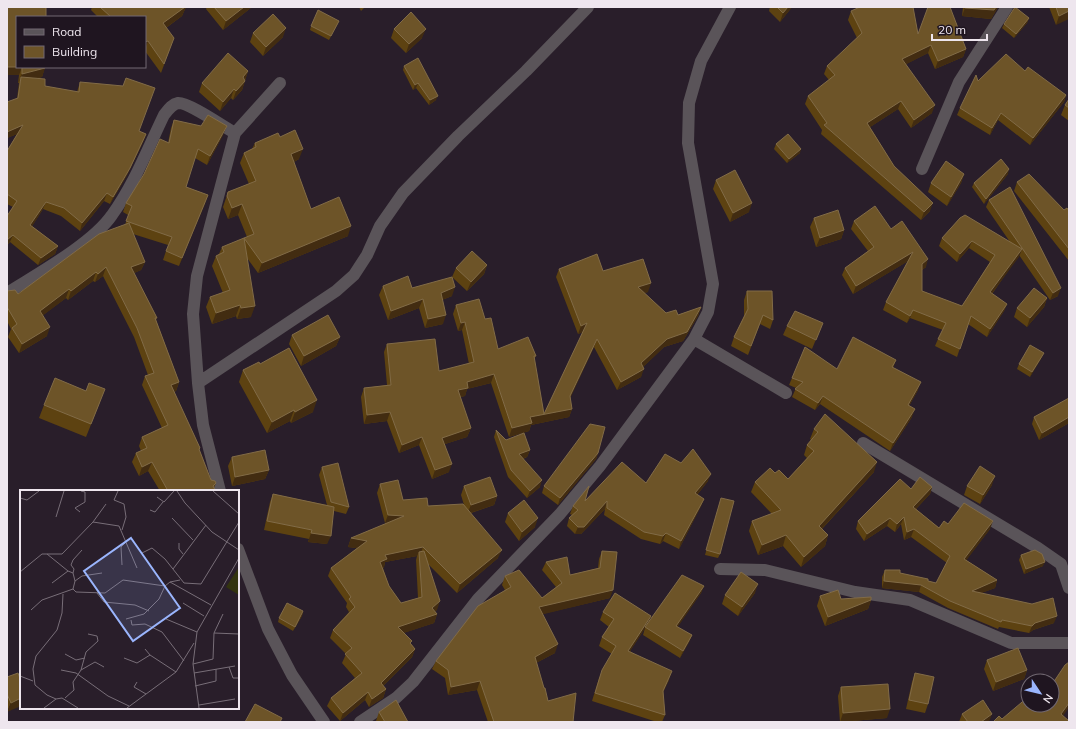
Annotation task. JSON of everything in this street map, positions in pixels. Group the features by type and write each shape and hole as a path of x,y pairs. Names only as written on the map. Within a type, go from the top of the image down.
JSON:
{"street":[{"path":"198,383 336,291 354,275 367,255 380,226 403,193 458,136 526,71 588,7"},
{"path":"360,722 396,698 413,682 478,599 560,514 600,466 694,339 708,312 713,284 688,144 689,104 702,61 730,7"},
{"path":"922,169 959,82 1007,7"},
{"path":"220,490 203,425 198,383 193,314 197,276 235,133 280,83"},
{"path":"7,293 86,241 112,216 130,185 164,115 171,106 179,103 190,107 235,133"},
{"path":"694,339 786,393"},
{"path":"863,443 1038,548 1061,564 1069,588"},
{"path":"239,552 268,629 292,675 324,722"},
{"path":"720,568 765,570 855,592 910,600 1011,643 1069,643"}],"building":[{"path":"7,7 46,7 46,16 16,16 16,67 7,67"},
{"path":"100,7 185,7 163,23 174,38 164,64 148,41 146,42 146,16 110,16"},
{"path":"214,7 244,7 226,21"},
{"path":"777,7 788,7 783,13"},
{"path":"860,7 913,7 918,34 928,7 950,7 966,49 938,61 931,45 902,59 935,105 914,120 901,101 867,123 894,166 933,203 924,212 824,125 827,123 808,96 835,75 827,66 862,33 851,11"},
{"path":"965,7 996,7 994,10"},
{"path":"1015,7 1029,18 1016,34 1004,24"},
{"path":"1056,7 1069,7 1069,11 1059,16"},
{"path":"318,10 339,21 331,36 311,26"},
{"path":"411,12 426,29 409,44 394,29"},
{"path":"273,14 286,28 266,47 253,33"},
{"path":"228,53 248,71 243,77 245,81 236,91 234,89 223,102 202,83"},
{"path":"1006,54 1025,71 1028,67 1066,95 1033,138 1001,113 992,128 960,108 976,75 978,81"},
{"path":"418,58 438,96 430,100 418,83 415,85 404,66"},
{"path":"22,68 45,68 22,74"},
{"path":"21,77 45,79 45,86 79,92 80,82 123,86 126,78 155,88 139,131 146,134 130,168 113,197 107,193 82,223 64,208 46,202 30,225 58,246 41,258 13,235 7,240 7,216 17,201 7,194 7,151 23,125 7,132 7,102 18,98"},
{"path":"1069,99 1069,108 1065,105"},
{"path":"208,115 227,126 210,156 198,149 186,187 208,195 182,258 166,251 172,237 126,221 132,206 126,203 144,174 160,139 169,143 174,120 201,126"},
{"path":"295,130 303,149 291,154 311,209 339,197 351,226 262,263 244,238 254,234 242,204 232,208 227,196 228,192 256,181 244,153 256,147 255,143 278,133 280,137"},
{"path":"788,134 801,149 789,159 776,144"},
{"path":"1001,159 1009,169 986,199 974,183"},
{"path":"946,161 964,174 951,197 931,183"},
{"path":"735,170 752,203 733,213 716,180"},
{"path":"1029,174 1064,210 1067,208 1069,211 1069,249 1017,182"},
{"path":"1010,187 1061,288 1053,293 989,200"},
{"path":"875,206 891,229 902,221 928,259 922,264 922,291 962,306 995,255 972,241 960,254 942,238 960,218 965,215 1022,249 990,292 1007,304 990,329 971,316 960,349 938,339 946,323 913,310 910,316 886,302 913,252 856,286 845,268 874,247 854,221"},
{"path":"838,210 844,230 820,238 814,218"},
{"path":"129,223 145,262 131,267 157,318 155,318 179,382 171,385 200,448 199,449 211,480 215,481 216,483 213,486 215,490 167,490 152,462 142,467 136,453 147,448 142,437 168,425 145,376 154,373 137,328 106,267 98,274 96,272 71,291 69,289 40,311 50,327 22,344 12,328 17,324 7,307 7,291 15,290 18,294 99,234"},
{"path":"244,238 255,306 241,308 240,305 216,313 210,297 230,290 216,256 224,252 222,247"},
{"path":"472,251 487,265 471,282 456,268"},
{"path":"597,254 603,271 643,259 651,283 638,287 666,313 676,310 678,315 701,307 687,332 667,339 641,363 644,369 621,382 597,339 570,396 572,409 530,417 532,423 512,428 494,374 467,382 468,388 458,390 471,428 442,438 452,464 435,470 422,437 402,445 390,412 367,415 364,388 391,385 387,344 435,339 439,371 474,362 465,322 461,323 456,305 479,299 485,319 491,318 498,349 528,337 536,356 534,356 544,414 587,323 581,326 559,269"},
{"path":"408,276 412,288 452,277 455,287 441,293 446,315 428,319 423,299 391,311 383,286"},
{"path":"1034,288 1047,298 1030,318 1017,308"},
{"path":"747,291 772,291 773,320 763,315 751,346 734,337 748,309"},
{"path":"795,311 823,323 816,340 787,326"},
{"path":"328,315 340,337 304,356 292,335"},
{"path":"853,337 896,360 892,367 921,382 908,405 915,409 893,443 823,396 818,403 795,389 803,382 792,378 805,347 837,369"},
{"path":"1030,345 1044,353 1032,372 1019,364"},
{"path":"289,348 317,400 272,422 243,370 259,362 260,364"},
{"path":"55,378 86,391 89,383 105,389 91,424 44,405"},
{"path":"1069,398 1069,417 1042,433 1034,417"},
{"path":"825,414 877,462 819,526 828,535 804,557 786,535 762,545 752,521 781,510 755,482 770,468 775,473 779,470 788,479 814,451 807,445 818,432 814,429"},
{"path":"590,424 605,427 598,453 560,498 544,486"},
{"path":"496,430 506,440 524,433 530,450 519,454 542,480 530,491 511,470"},
{"path":"693,449 711,474 695,493 704,499 681,541 666,533 663,536 644,532 607,508 607,501 584,527 578,527 569,518 578,510 573,506 589,486 585,501 622,462 646,483 665,454 681,463"},
{"path":"265,450 269,470 235,477 232,457"},
{"path":"338,463 349,507 331,502 322,467"},
{"path":"980,466 995,476 983,495 967,486"},
{"path":"490,477 497,496 471,505 464,486"},
{"path":"920,477 932,487 913,507 939,528 944,521 948,524 964,503 993,521 964,559 997,580 972,591 1032,604 1053,598 1057,616 1035,623 1032,626 1002,620 1001,622 950,601 921,585 884,581 885,570 900,570 900,573 928,579 928,581 936,583 950,556 914,529 907,532 904,517 897,524 890,518 867,534 858,521 900,479 911,489"},
{"path":"398,480 403,500 427,498 428,506 463,504 502,550 460,584 423,547 385,555 387,559 380,562 389,586 401,603 422,597 419,552 424,551 440,601 432,608 437,614 398,627 412,641 410,643 415,649 381,683 386,689 372,699 368,692 343,713 331,698 362,673 345,654 352,648 333,630 355,607 349,599 351,597 331,568 367,541 351,538 404,516 388,515 380,484"},
{"path":"273,494 334,507 331,536 311,533 312,530 267,521"},
{"path":"721,498 734,501 720,554 706,550"},
{"path":"524,500 538,518 522,532 508,513"},
{"path":"1035,550 1042,554 1045,562 1026,569 1021,555"},
{"path":"602,551 617,552 613,590 539,607 558,644 535,657 544,688 548,701 576,693 573,722 494,722 480,681 451,687 448,670 436,661 478,606 511,587 505,576 519,570 542,598 562,583 546,562 567,557 570,575 600,568"},
{"path":"741,572 758,584 742,607 725,595"},
{"path":"682,575 704,586 676,626 692,635 683,651 645,627"},
{"path":"838,590 841,599 871,597 871,600 828,617 820,596"},
{"path":"615,593 651,616 628,651 672,671 663,691 665,715 595,693 602,670 616,646 602,637 614,619 603,612"},
{"path":"287,603 303,611 295,627 279,618"},
{"path":"1018,648 1027,670 996,682 987,660"},
{"path":"1069,662 1069,703 1061,714 1069,722 993,722 999,716 1002,719 1020,704 1020,713 1060,713 1060,673"},
{"path":"18,673 20,678 20,698 11,703 7,694 7,677"},
{"path":"915,673 934,677 928,704 909,700"},
{"path":"888,684 890,709 843,713 841,687"},
{"path":"396,700 408,722 385,722 379,712"},
{"path":"983,700 992,714 981,722 968,722 962,714"},
{"path":"255,704 282,718 280,722 245,722"}]}
